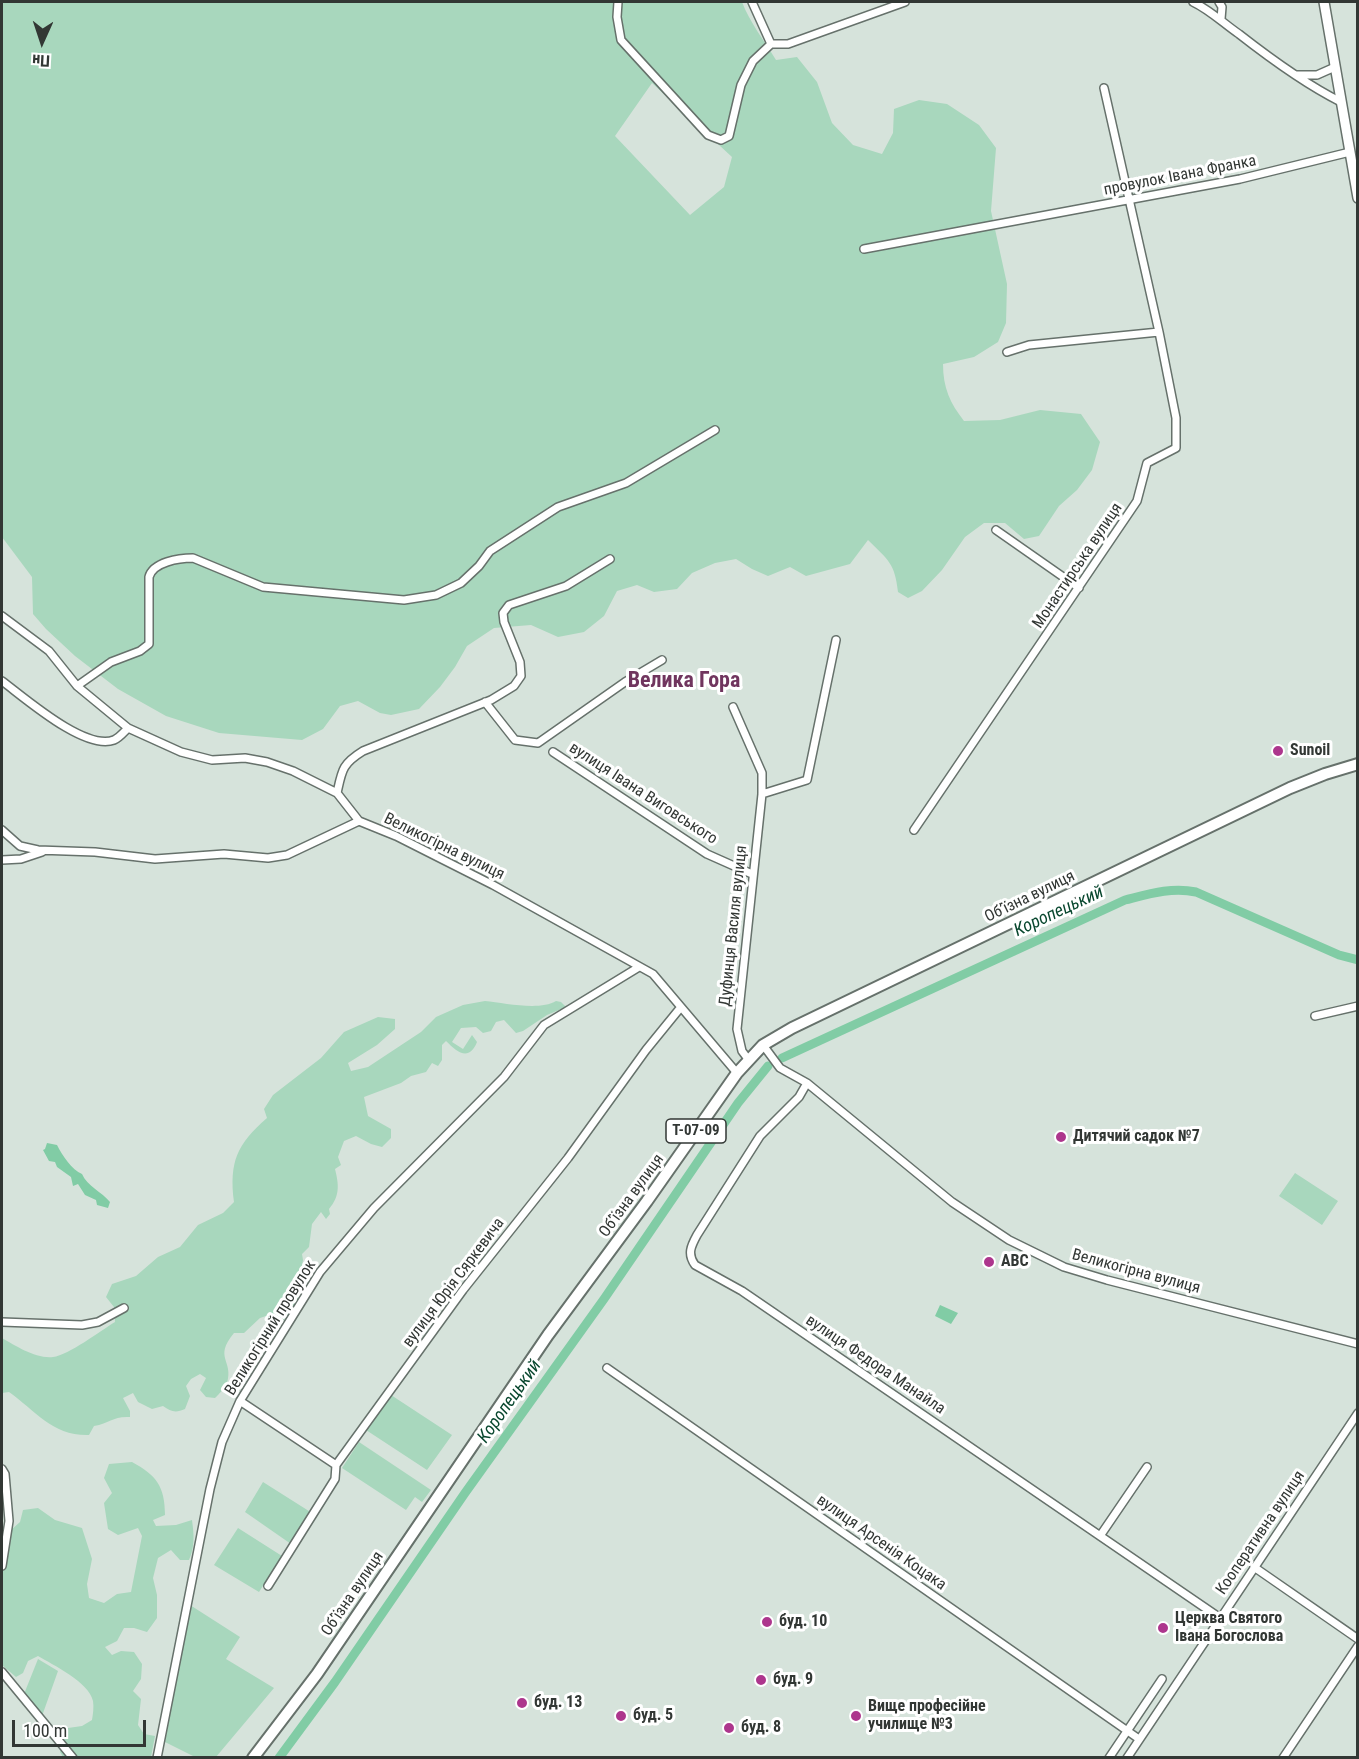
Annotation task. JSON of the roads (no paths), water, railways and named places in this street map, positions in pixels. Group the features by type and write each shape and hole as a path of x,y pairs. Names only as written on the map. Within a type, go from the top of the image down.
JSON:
{"main road":[{"name":"Обʼїзна вулиця","path":"253,1758 317,1674 548,1335 647,1201 737,1073 763,1045 792,1028 1290,788 1358,764"}],"street":[{"path":"618,2 617,17 621,40 708,135 722,140 729,136 741,85 753,61 771,44 788,44 905,2"},
{"path":"752,2 771,44"},
{"path":"1192,2 1221,19 1238,34 1320,92 1341,102"},
{"path":"1219,2 1222,6 1221,19"},
{"path":"1324,2 1358,198"},
{"path":"1296,75 1317,75 1335,67"},
{"name":"Монастирська вулиця","path":"914,830 1137,501 1147,463 1176,448 1176,418 1159,332 1104,88"},
{"name":"провулок Івана Франка","path":"864,249 1240,179 1350,152"},
{"path":"1007,352 1029,345 1159,332"},
{"path":"77,686 111,662 140,651 149,644 149,577 151,571 156,567 184,558 193,558 263,587 404,600 436,595 461,583 479,566 490,551 558,507 626,483 715,430"},
{"path":"996,530 1079,588"},
{"path":"337,793 342,770 349,760 363,751 485,702 514,686 521,676 520,662 504,622 503,613 509,605 566,586 610,559"},
{"path":"2,616 49,651 77,686 128,728 181,752 212,760 244,758 267,762 293,771 337,793 359,821"},
{"path":"762,794 807,780 836,640"},
{"path":"485,702 515,740 538,743 625,682 662,660"},
{"path":"2,681 75,734 96,742 115,740 128,728"},
{"name":"Дуфинця Василя вулиця","path":"733,707 762,773 762,794 737,1029 742,1051 748,1059"},
{"name":"вулиця Івана Виговського","path":"553,752 707,854 752,874"},
{"name":"Великогірна вулиця","path":"47,850 95,852 155,859 224,854 268,858 287,855 359,821 396,836 492,885 653,974 737,1073"},
{"path":"2,830 20,846 47,850"},
{"path":"2,860 21,859 47,850"},
{"name":"Великогірний провулок","path":"157,1758 210,1489 222,1442 240,1401 320,1272 374,1208 504,1077 544,1025 639,967"},
{"path":"1315,1016 1358,1006"},
{"name":"вулиця Юрія Сяркевича","path":"268,1586 335,1479 336,1466 463,1290 568,1158 646,1050 681,1007"},
{"name":"Великогірна вулиця","path":"763,1045 780,1068 807,1083 961,1209 1009,1240 1064,1267 1107,1280 1358,1344"},
{"name":"вулиця Федора Манайла","path":"807,1083 799,1097 760,1136 697,1235 692,1244 690,1259 695,1265 742,1291 1220,1618"},
{"path":"2,1322 82,1325 98,1322 124,1308"},
{"name":"вулиця Арсенія Коцака","path":"607,1368 1139,1739"},
{"path":"240,1401 336,1466"},
{"name":"Кооперативна вулиця","path":"1127,1758 1358,1413"},
{"path":"1100,1536 1147,1467"},
{"path":"2,1469 5,1474 9,1521 2,1566"},
{"path":"1254,1567 1358,1639"},
{"path":"1283,1758 1358,1646"},
{"path":"2,1672 74,1758"},
{"path":"1109,1758 1162,1679"}],"waterway":[{"name":"Коропецький","path":"782,1058 1125,900 1160,892 1178,890 1196,892 1339,955 1358,960"},
{"name":"Коропецький","path":"279,1758 604,1299 738,1103 768,1066"}],"place":[{"name":"Sunoil","path":"1278,751"},
{"name":"Дитячий садок №7","path":"1061,1137"},
{"name":"АВС","path":"989,1262"},
{"name":"буд. 10","path":"767,1622"},
{"name":"Церква Святого Івана Богослова","path":"1163,1628"},
{"name":"буд. 9","path":"761,1680"},
{"name":"буд. 13","path":"522,1703"},
{"name":"буд. 5","path":"621,1716"},
{"name":"Вище професійне училище №3","path":"856,1716"},
{"name":"буд. 8","path":"729,1728"}],"district":[{"name":"Велика Гора","path":"684,681"}]}
